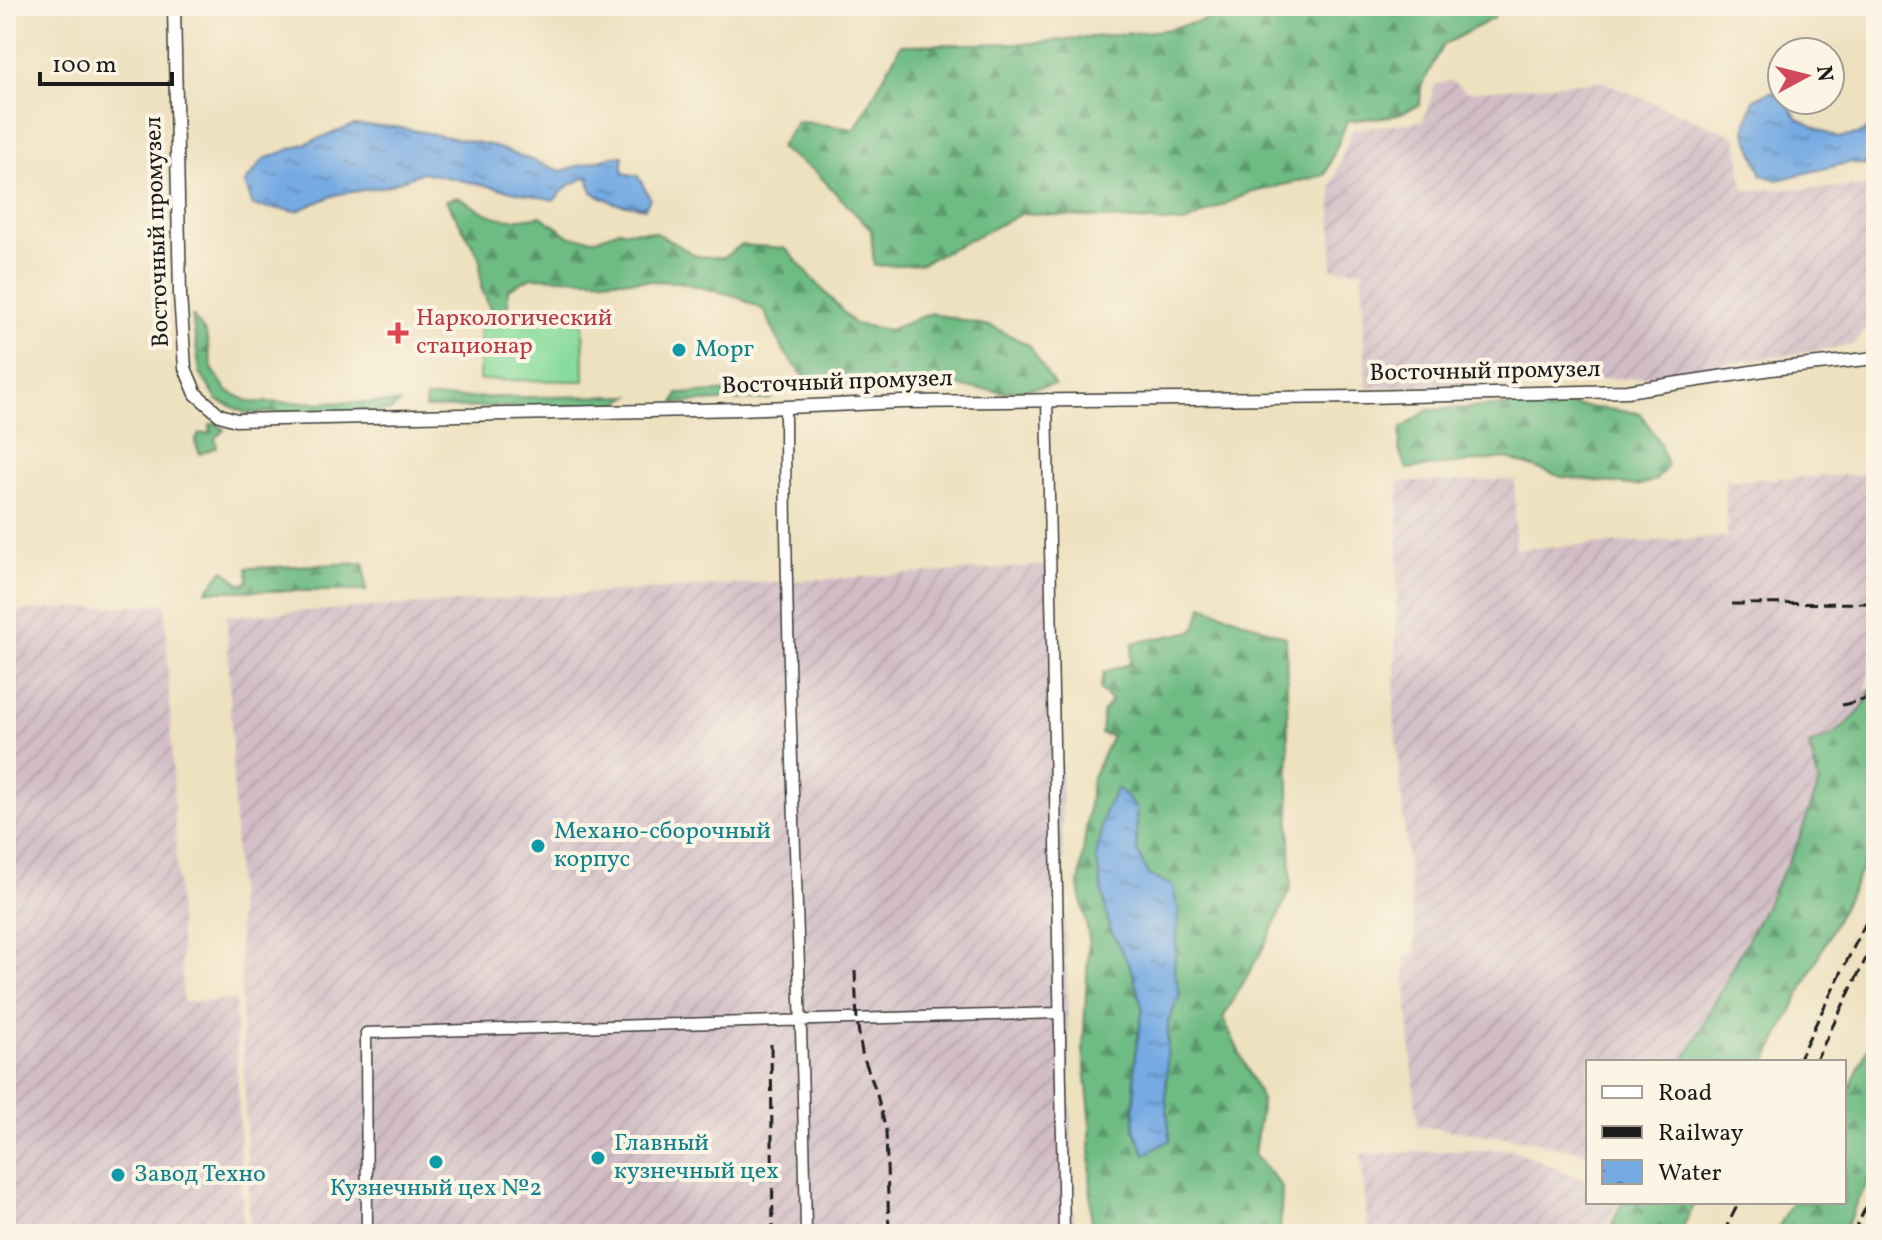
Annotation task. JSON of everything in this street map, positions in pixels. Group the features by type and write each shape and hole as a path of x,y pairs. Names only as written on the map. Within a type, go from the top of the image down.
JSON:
{"street":[{"name":"Восточный промузел","path":"174,6 185,368 196,394 220,415 236,420 1047,399 1627,391 1771,369 1876,358"},
{"path":"1047,399 1064,1234"},
{"path":"785,407 785,514 803,1020 806,1234"},
{"path":"367,1234 366,1033 1058,1013"}],"shaded area":[{"path":"1451,80 1467,92 1601,81 1737,137 1744,190 1873,187 1873,181 1876,181 1876,318 1853,345 1631,378 1366,388 1362,270 1332,269 1332,184 1353,129 1423,121 1435,85"},
{"path":"1876,474 1876,629 1866,690 1876,686 1689,1060 1586,1060 1586,1153 1526,1140 1417,1126 1404,956 1416,954 1394,715 1399,482 1515,480 1515,549 1727,537 1725,481"},
{"path":"1055,565 1074,1234 250,1234 227,616"},
{"path":"165,604 183,1002 235,1000 243,1234 6,1234 6,611"},
{"path":"1511,1149 1586,1180 1586,1204 1617,1204 1602,1234 1368,1234 1361,1154"}],"green space":[{"path":"1328,6 1494,6 1494,18 1443,45 1421,87 1420,105 1394,116 1347,121 1325,175 1249,193 1184,223 1023,213 921,264 874,266 871,230 816,172 779,148 798,121 855,129 901,45 1032,43 1164,30 1230,14 1312,12"},
{"path":"458,197 497,217 516,219 541,216 571,237 596,239 619,230 655,232 697,256 723,258 741,245 785,248 854,324 889,330 931,313 993,327 1029,345 1054,385 1004,392 905,380 845,389 810,384 783,350 764,310 733,295 679,282 532,277 508,289 508,312 490,309 481,287 480,258 446,200"},
{"path":"192,315 206,334 212,368 227,391 250,402 400,403 390,411 246,413 217,400 200,373"},
{"path":"480,316 583,316 584,381 479,380"},
{"path":"776,389 771,399 674,403 678,394"},
{"path":"630,396 613,406 425,408 426,398"},
{"path":"1553,403 1640,413 1660,443 1667,467 1656,480 1638,486 1562,477 1507,458 1407,469 1399,450 1401,429 1428,410"},
{"path":"217,423 224,430 215,438 217,447 200,454 195,442 199,434 210,433 210,425"},
{"path":"364,563 366,591 206,591 224,570 242,585 248,581 247,568"},
{"path":"1203,606 1286,637 1291,888 1266,943 1223,1018 1262,1100 1254,1154 1282,1187 1280,1234 1091,1234 1090,1114 1083,1050 1089,938 1079,886 1092,779 1112,736 1101,734 1103,712 1111,701 1100,689 1104,672 1130,664 1133,643 1194,631","holes":["1136,808 1137,850 1175,947 1174,970 1180,995 1168,1022 1166,1100 1170,1140 1134,1129 1135,1054 1143,1010 1132,970 1109,927 1107,907"]},
{"path":"1876,650 1876,841 1767,1060 1685,1060 1797,845 1819,783 1809,745 1830,736 1855,716 1867,698 1875,674"},
{"path":"1876,1030 1876,1165 1842,1234 1775,1234 1791,1204 1846,1204 1846,1096"},
{"path":"1621,1204 1695,1204 1679,1234 1607,1234"}],"water":[{"path":"1766,94 1766,116 1796,116 1837,138 1857,135 1876,123 1876,168 1851,162 1777,180 1762,175 1745,130 1754,99"},
{"path":"354,125 396,127 490,145 561,171 623,156 623,173 638,176 650,198 645,208 614,203 592,192 588,176 568,186 554,200 422,172 387,186 335,195 297,211 253,206 245,183 264,159"},
{"path":"1117,788 1136,808 1137,850 1148,875 1173,886 1179,914 1174,970 1180,995 1168,1022 1166,1100 1170,1140 1145,1154 1134,1129 1135,1054 1143,1010 1132,970 1109,927 1096,857 1105,810"}],"railway":[{"path":"1732,604 1876,603"},
{"path":"1842,705 1876,697"},
{"path":"1798,1060 1876,902"},
{"path":"1816,1060 1876,938"},
{"path":"855,971 862,1053 886,1130 889,1234"},
{"path":"771,1044 773,1234"},
{"path":"1853,1234 1876,1186"},
{"path":"1723,1234 1738,1204"}],"place":[{"name":"Наркологический стационар","path":"398,333"},
{"name":"Морг","path":"679,350"},
{"name":"Механо-сборочный корпус","path":"538,846"},
{"name":"Главный кузнечный цех","path":"598,1158"},
{"name":"Кузнечный цех №2","path":"436,1162"},
{"name":"Завод Техно","path":"118,1175"}]}
